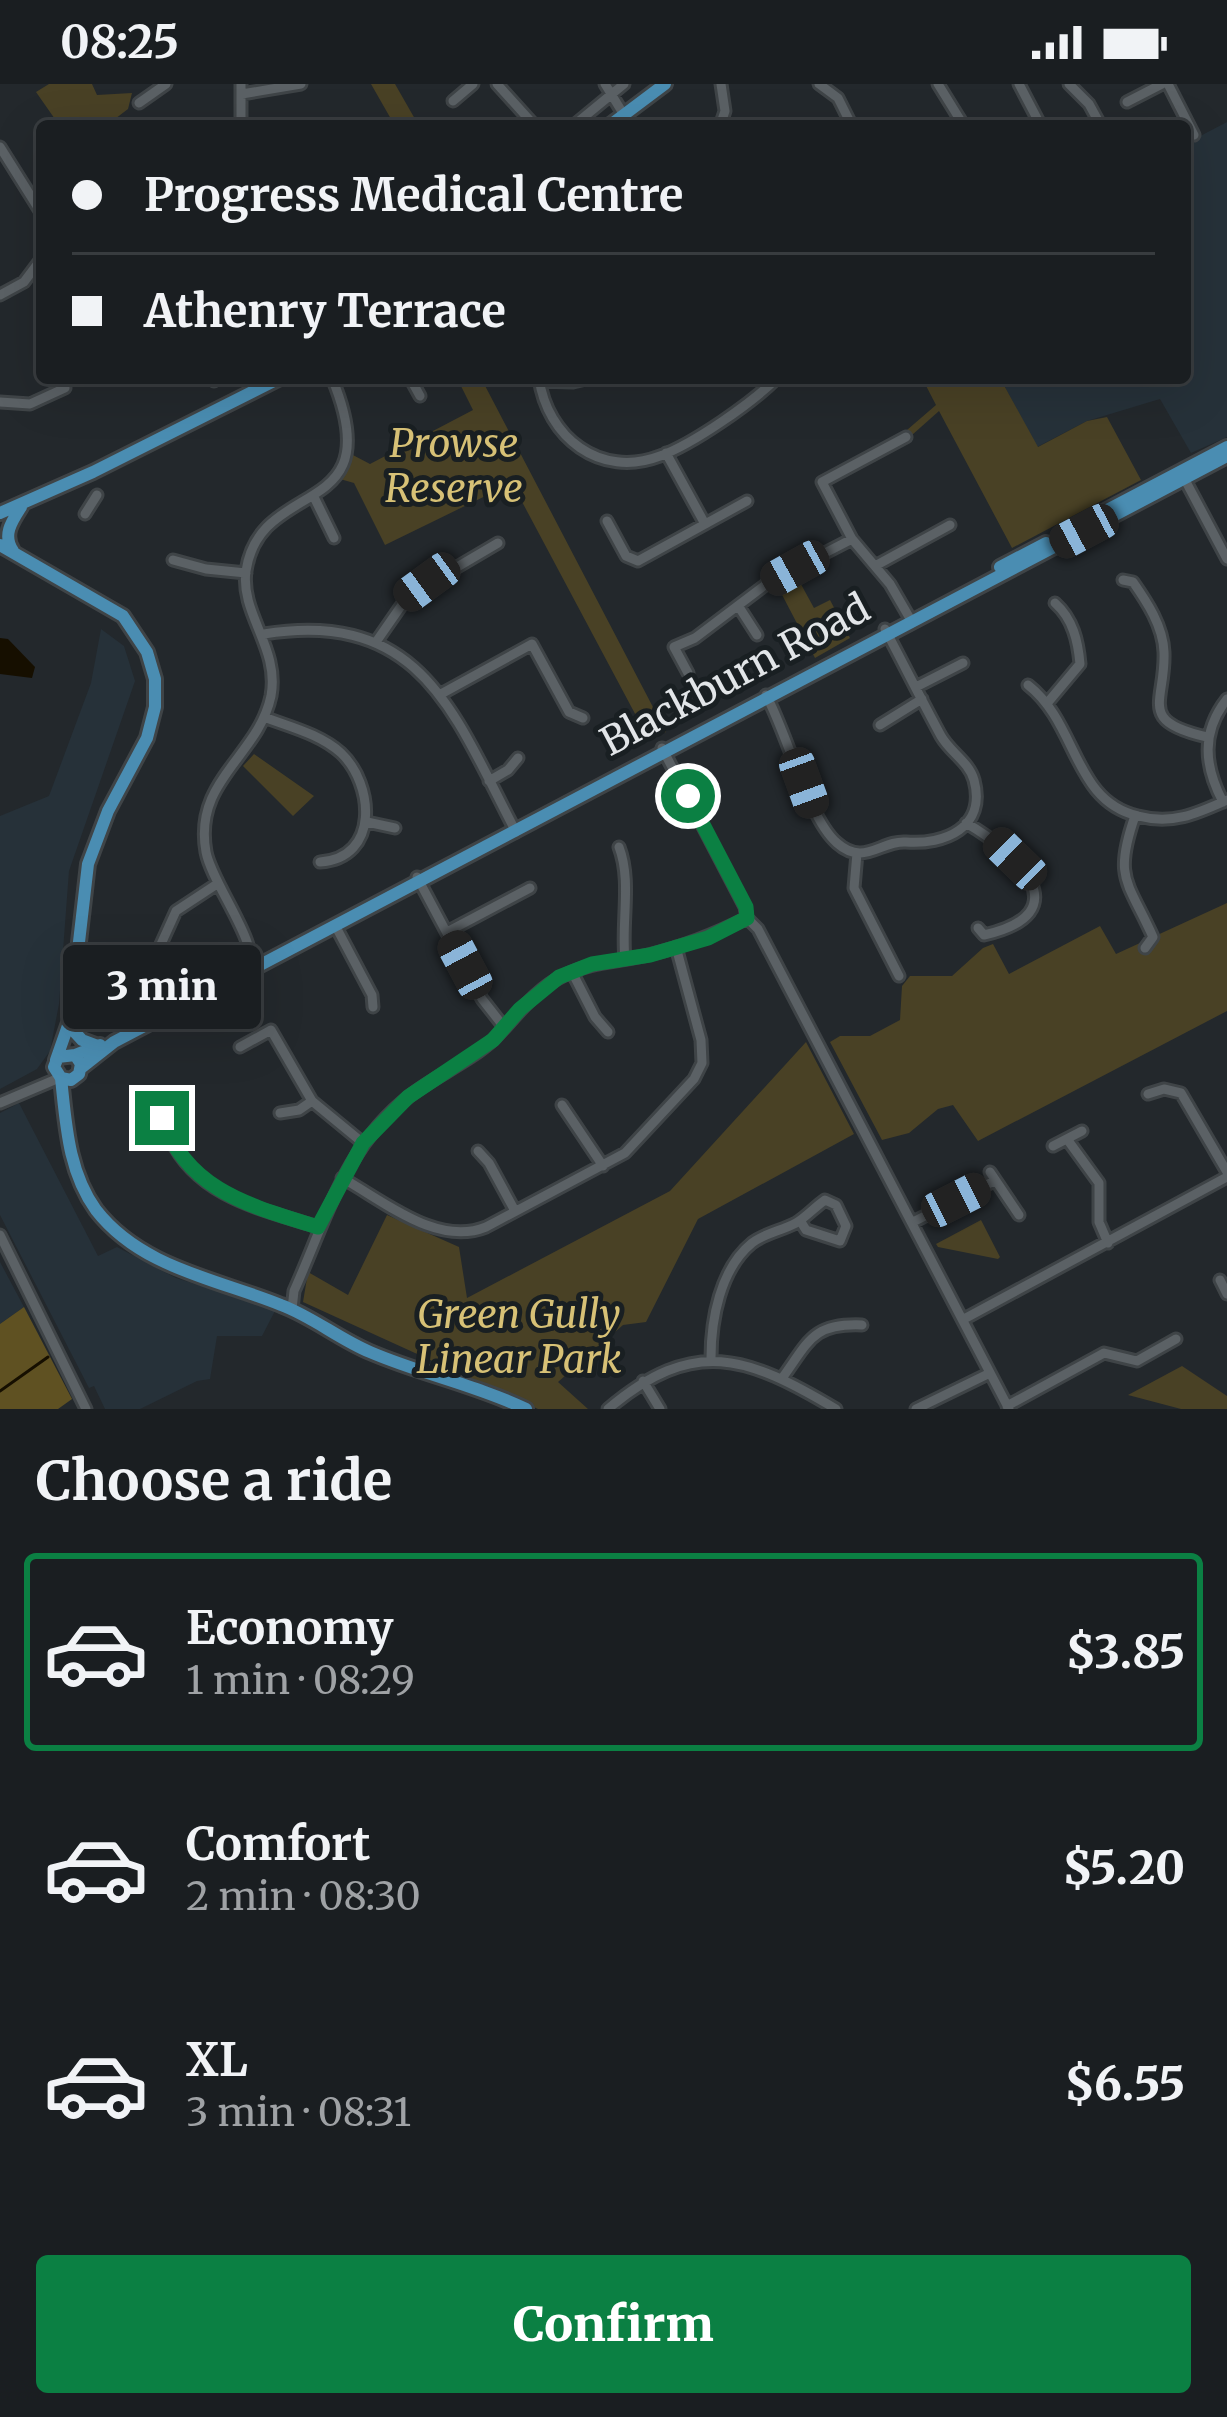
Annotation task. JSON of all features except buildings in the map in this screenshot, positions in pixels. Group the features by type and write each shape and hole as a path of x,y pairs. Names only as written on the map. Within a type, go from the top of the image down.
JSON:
{"main road":[{"path":"617,120 665,84"},
{"path":"0,518 268,384"},
{"name":"Blackburn Road","path":"911,619 1227,452"},
{"name":"Blackburn Road","path":"77,1064 1227,452"},
{"path":"22,506 10,525 9,545 4,550 98,599 132,626 152,663 156,690 147,738 108,812 88,864 71,1024 58,1070"},
{"name":"Blackburn Road","path":"272,958 419,880"},
{"path":"71,1024 82,1040 98,1046"},
{"path":"66,1112 77,1064 71,1024"},
{"name":"Blackburn Road","path":"77,1064 98,1046 114,1042"},
{"path":"77,1064 62,1054 58,1070 71,1156 97,1210 132,1244 193,1273 293,1305 403,1363 526,1409"},
{"path":"58,1070 77,1064"},
{"path":"448,1379 511,1409"}],"street":[{"path":"139,103 166,84"},
{"path":"241,120 242,89 301,84"},
{"path":"453,101 473,84"},
{"path":"497,84 530,120"},
{"path":"579,120 608,89 624,84"},
{"path":"721,84 722,120"},
{"path":"819,84 838,98 849,120"},
{"path":"938,84 960,120"},
{"path":"1019,84 1038,120"},
{"path":"1069,84 1098,120"},
{"path":"1127,102 1165,84 1186,119"},
{"path":"608,89 624,115"},
{"path":"1191,129 1194,135"},
{"path":"0,147 36,204"},
{"path":"0,295 36,269"},
{"path":"249,970 253,962 249,944 217,884 205,842 211,797 264,717 272,683 263,634 248,598 246,573 253,548 270,523 314,497 339,472 349,441 349,419 334,384"},
{"path":"413,384 420,396"},
{"path":"539,384 546,410 566,441 592,457 625,463 666,453 747,405 770,384"},
{"path":"0,402 31,404 65,389"},
{"path":"906,437 822,482 851,538 911,619"},
{"path":"666,453 705,524"},
{"path":"1184,478 1223,543 1227,559"},
{"path":"85,514 97,495"},
{"path":"314,497 334,538"},
{"path":"608,521 626,556 638,561 747,501"},
{"path":"875,566 950,525"},
{"path":"688,673 674,647 694,638 770,582 851,538"},
{"path":"376,642 408,596 498,543"},
{"path":"173,560 246,573"},
{"path":"1123,580 1133,582 1159,627 1165,653 1158,691 1162,713 1169,724 1183,731 1208,736"},
{"path":"1048,701 1080,664 1076,636 1065,612 1055,603"},
{"path":"739,607 758,634"},
{"path":"263,634 326,629 376,642 423,674 441,694 514,829"},
{"path":"766,696 789,741 820,825 841,848 857,853 879,851 897,841 932,844 954,835 966,823 975,801 974,781 944,742 887,632"},
{"path":"441,694 532,644 569,712 583,718"},
{"path":"916,687 963,663"},
{"path":"1028,685 1048,701 1102,800 1161,822 1225,801 1212,781 1208,736 1210,721 1227,699"},
{"path":"880,725 922,699"},
{"path":"264,717 322,740 350,763 365,795 367,822 346,853 320,862"},
{"path":"663,750 746,907 747,918 758,929 1008,1407 1104,1353 1137,1360 1176,1339"},
{"path":"489,781 518,758"},
{"path":"1136,816 1125,845 1122,872 1153,937 1145,948"},
{"path":"367,822 395,829"},
{"path":"966,823 995,839 1015,859 1035,893 1036,904 1028,917 994,932 984,934 978,928"},
{"path":"620,848 626,866 625,959"},
{"path":"857,853 854,888 899,976"},
{"path":"419,880 482,999 504,1027"},
{"path":"157,953 176,910 217,884"},
{"path":"447,932 530,888"},
{"path":"293,1305 318,1227 342,1178 363,1143 408,1097 493,1040 559,977 676,947 747,918"},
{"path":"336,927 372,995 373,1007"},
{"path":"249,944 272,958"},
{"path":"342,1178 451,1234 474,1232 625,1154 694,1079 702,1063 701,1040 676,947"},
{"path":"572,972 608,1032"},
{"path":"240,1047 272,1030 312,1101 363,1143"},
{"path":"0,1103 58,1070"},
{"path":"34,1087 57,1095 66,1112"},
{"path":"964,1319 1227,1174 1180,1093 1163,1089 1148,1094"},
{"path":"162,1093 160,1108 167,1132 200,1178 236,1201 318,1227"},
{"path":"280,1113 299,1110 312,1101"},
{"path":"562,1105 603,1166"},
{"path":"1053,1146 1082,1130"},
{"path":"1067,1138 1099,1183 1099,1222 1108,1243"},
{"path":"478,1151 514,1211"},
{"path":"913,1222 992,1177 1018,1215"},
{"path":"711,1358 711,1326 718,1301 748,1246 769,1232 801,1222 825,1200 836,1205 846,1226 840,1241 806,1230 801,1222"},
{"path":"0,1235 86,1409"},
{"path":"1220,1280 1227,1294"},
{"path":"783,1377 818,1330 834,1324 862,1325"},
{"path":"608,1409 643,1381 683,1363 711,1358 783,1377 836,1409"},
{"path":"916,1409 990,1372"},
{"path":"643,1381 660,1409"}],"shaded area":[{"path":"1227,122 1227,437 1191,453 1160,399 1087,421 1037,447 1003,384 1191,384 1191,141"},
{"path":"101,629 124,646 135,681 69,871 59,1004 50,1051 37,1069 0,1089 0,816 49,796 91,683"},
{"path":"0,638 8,639 35,667 32,678 0,674"},
{"path":"19,1103 98,1256 117,1247 176,1278 276,1309 262,1336 217,1336 210,1379 140,1409 105,1409 94,1386 89,1388 0,1215 0,1113"},
{"path":"0,1262 24,1307 0,1324"},
{"path":"24,1307 72,1399 58,1409 0,1409 0,1324"}],"green space":[{"path":"49,84 92,84 97,95 132,93 128,109 114,120 56,120 36,92"},
{"path":"371,84 395,84 416,120 392,120"},
{"name":"Prowse Reserve","path":"460,384 484,384 666,732 649,740 512,483 385,545 354,483 340,479 351,454 370,464 473,410"},
{"path":"925,384 1003,384 1038,447 1087,421 1107,417 1141,480 1012,548 939,411 912,435 907,430 936,405"},
{"path":"797,577 814,608 830,600 850,638 815,658 778,587"},
{"path":"254,754 314,796 293,816 243,766"},
{"path":"1227,903 1227,1011 978,1141 953,1105 938,1109 909,1133 882,1140 830,1042 840,1036 870,1036 900,1020 902,986 910,976 952,976 993,944 1009,974 1100,926 1116,954"},
{"name":"Green Gully Linear Park","path":"806,1042 854,1134 698,1219 646,1322 623,1325 558,1382 588,1409 538,1409 303,1302 308,1272 348,1295 387,1215 459,1247 467,1298 670,1191"},
{"path":"981,1220 998,1259 936,1244"},
{"path":"1182,1366 1227,1396 1227,1409 1181,1409 1128,1395"}],"waterway":[{"path":"0,1391 48,1357"}],"route":[{"path":"162,1118 180,1156 213,1188 236,1201 318,1227 363,1143 408,1097 493,1040 520,1009 559,977 592,964 650,955 708,938 747,918 746,907 688,796"}]}
